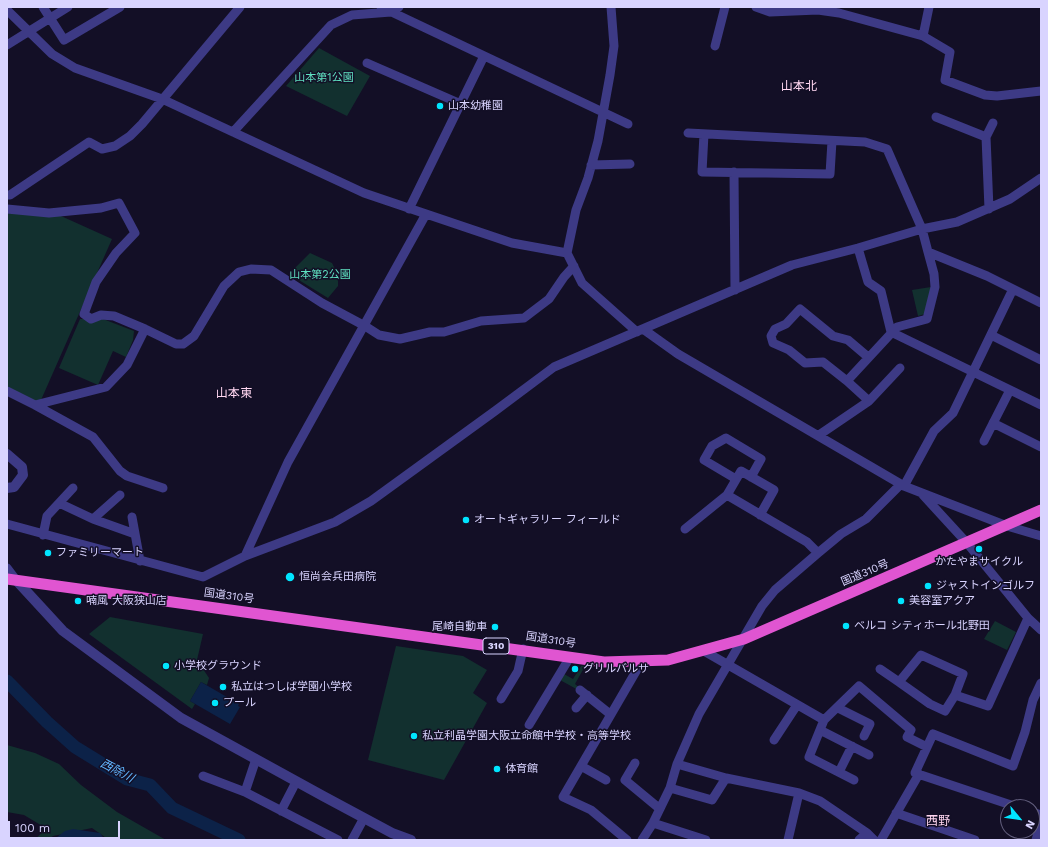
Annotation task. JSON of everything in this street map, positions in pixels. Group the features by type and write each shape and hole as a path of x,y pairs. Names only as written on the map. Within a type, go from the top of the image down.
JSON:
{"highway":[{"name":"国道310号","path":"11,579 523,649 604,662 668,660 744,639 967,544 1041,510"}],"street":[{"path":"43,7 64,40 120,7"},
{"path":"7,45 68,7"},
{"path":"7,195 10,195 89,142 102,149 115,146 142,124 240,7"},
{"path":"380,7 395,10 484,56 628,124"},
{"path":"611,7 614,46 591,166 576,210 567,253 582,283 640,330 678,354 819,435 902,485 1007,526 1041,536"},
{"path":"715,46 726,7"},
{"path":"756,7 770,12 818,10 839,13 923,36 950,52 946,80 985,95 997,96 1041,91"},
{"path":"923,36 929,7"},
{"path":"7,10 52,54 75,68 162,99 364,193 512,243 567,253"},
{"path":"233,132 332,25 352,15 395,10"},
{"path":"409,208 484,56"},
{"path":"366,62 461,104"},
{"path":"936,117 986,137"},
{"path":"988,208 986,137 993,123"},
{"path":"688,133 865,142 887,149 922,229 934,274 935,287 927,319 897,327 847,381"},
{"path":"704,134 702,172 830,174 832,141"},
{"path":"591,166 630,164"},
{"path":"734,172 735,290"},
{"path":"7,524 43,535 203,577 245,556 341,518 371,501 554,367 792,265 858,248 922,229 957,222 1010,199 1041,178"},
{"path":"7,209 49,213 101,208 120,203 135,233 116,253 96,282 84,314 91,319 101,315 114,316 176,344 183,344 194,336 224,286 239,272 259,269 271,270 322,303 366,326 379,335 400,339 430,332 444,332 481,321 524,318 549,299 564,276 574,266"},
{"path":"245,556 288,462 366,326 426,214"},
{"path":"858,248 868,282 881,291 891,332"},
{"path":"928,252 987,276 1041,303"},
{"path":"642,840 653,823 670,788 677,764 699,714 762,606 775,590 841,534 866,519 902,485 934,431 953,413 1013,289"},
{"path":"868,357 848,340 833,336 800,308 786,324 775,329 772,336 773,343 788,350 805,363 823,362 847,381 868,401"},
{"path":"35,405 106,386 127,365 145,329"},
{"path":"891,332 1041,405"},
{"path":"991,335 1041,360"},
{"path":"819,435 868,401 900,368"},
{"path":"984,441 1010,390"},
{"path":"7,391 93,437 120,471 127,476 163,488"},
{"path":"993,423 1041,447"},
{"path":"736,479 704,460 712,446 726,438 761,459 751,477"},
{"path":"7,454 22,467 23,476 14,487 7,488"},
{"path":"684,529 727,495 741,471 774,490 760,515"},
{"path":"43,535 47,516 73,488"},
{"path":"922,494 967,544 1028,618 1041,630"},
{"path":"93,519 120,495"},
{"path":"727,495 807,542 818,553"},
{"path":"59,503 93,519 135,534"},
{"path":"132,517 140,561"},
{"path":"7,568 11,579 63,631 182,718 296,782 392,833 411,840"},
{"path":"955,695 988,706 1028,618"},
{"path":"501,699 518,671 523,649"},
{"path":"704,651 824,720"},
{"path":"880,669 930,704 945,711 955,695 962,674 921,655 899,682"},
{"path":"529,725 570,656"},
{"path":"627,840 591,810 563,797 642,661"},
{"path":"1000,801 915,773 933,734 1013,766 1026,732 1033,700 1041,683"},
{"path":"854,780 809,757 824,720 859,686 911,730 907,737 927,747"},
{"path":"576,708 584,693 610,714"},
{"path":"774,740 796,705"},
{"path":"838,708 870,724 864,736"},
{"path":"820,730 869,755"},
{"path":"839,772 852,746"},
{"path":"245,792 256,759"},
{"path":"635,763 625,780 660,809"},
{"path":"677,764 726,778 799,793 820,801 870,836"},
{"path":"581,766 606,780"},
{"path":"881,840 919,774"},
{"path":"203,776 245,792 338,840"},
{"path":"670,788 712,800 726,778"},
{"path":"281,810 296,782"},
{"path":"788,840 799,793"},
{"path":"896,813 975,840"},
{"path":"352,840 364,818"},
{"path":"653,823 706,840"},
{"path":"1036,840 1041,823"},
{"path":"859,840 870,836"}],"green space":[{"name":"山本第1公園","path":"319,48 370,76 347,116 286,86"},
{"path":"7,213 61,216 112,239 41,400 35,402 7,388"},
{"name":"山本第2公園","path":"310,253 332,263 338,275 338,286 328,298 289,274"},
{"path":"931,287 925,314 918,316 912,290"},
{"path":"80,319 103,319 134,331 133,340 126,357 113,351 98,385 59,368"},
{"name":"小学校グラウンド","path":"110,617 203,634 197,660 209,678 207,685 201,682 190,701 195,704 192,709 89,634"},
{"path":"995,621 1016,632 1007,650 984,639"},
{"path":"396,646 463,656 487,670 473,693 487,703 444,780 368,760"},
{"path":"581,666 585,666 575,684 581,689 580,691 560,680 564,674 573,679"},
{"path":"7,745 35,753 59,764 81,785 117,812 166,840 109,840 92,828 53,836 48,840 34,840 44,831 39,824 24,815 7,812"}],"water":[{"name":"プール","path":"201,682 239,704 238,706 240,707 230,724 190,701"},
{"path":"73,829 100,833 105,840 53,840 65,831"}],"waterway":[{"name":"西除川","path":"7,681 47,722 75,747 127,779 150,785 172,808 239,840"}],"place":[{"name":"山本幼稚園","path":"440,106"},
{"name":"オートギャラリー フィールド","path":"466,520"},
{"name":"かたやまサイクル","path":"979,549"},
{"name":"ファミリーマート","path":"48,553"},
{"name":"恒尚会兵田病院","path":"290,577"},
{"name":"ジャストインゴルフ","path":"928,586"},
{"name":"喃風 大阪狭山店","path":"78,601"},
{"name":"美容室アクア","path":"901,601"},
{"name":"ベルコ シティホール北野田","path":"846,626"},
{"name":"尾崎自動車","path":"495,627"},
{"name":"小学校グラウンド","path":"166,666"},
{"name":"グリルバルサ","path":"575,669"},
{"name":"私立はつしば学園小学校","path":"223,687"},
{"name":"プール","path":"215,703"},
{"name":"私立利晶学園大阪立命館中学校・高等学校","path":"414,736"},
{"name":"体育館","path":"497,769"}],"district":[{"name":"山本北","path":"799,86"},
{"name":"山本東","path":"234,393"},
{"name":"西野","path":"938,821"}]}
